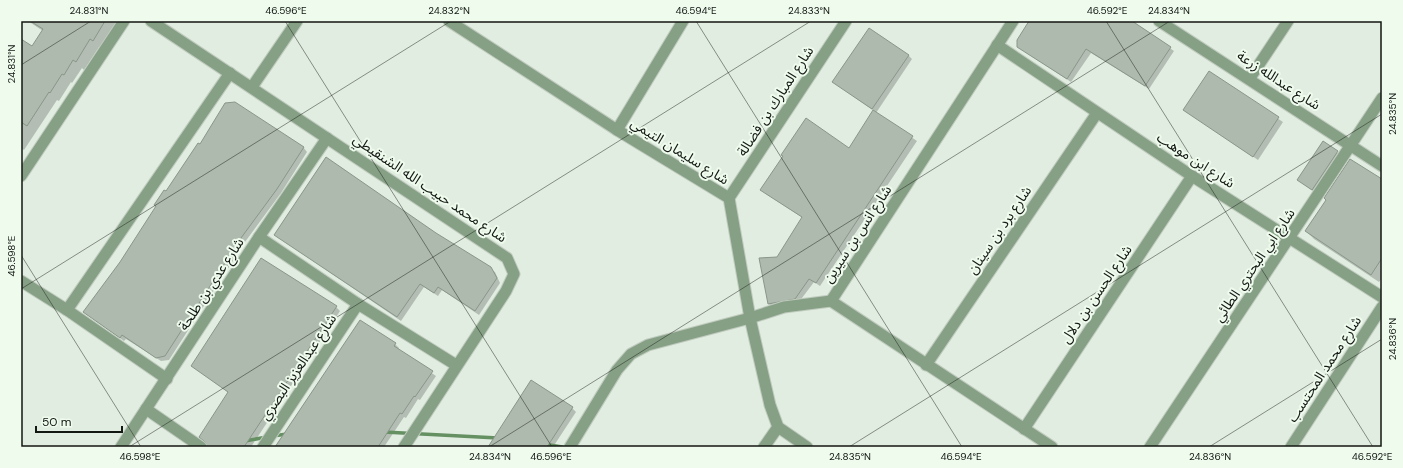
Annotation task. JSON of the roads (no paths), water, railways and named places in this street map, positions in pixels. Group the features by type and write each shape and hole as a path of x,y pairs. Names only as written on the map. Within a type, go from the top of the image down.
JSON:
{"street":[{"path":"21,176 124,21"},
{"name":"شارع محمد حبيب الله الشنقيطي","path":"151,21 507,258 514,274 506,291 456,365 404,447"},
{"path":"252,87 297,21"},
{"name":"شارع سليمان التيمي","path":"449,21 617,130 729,198 750,318 770,405 778,427"},
{"path":"617,130 683,21"},
{"name":"شارع المبارك بن فضالة","path":"729,198 846,21"},
{"name":"شارع انس بن سيرين","path":"1013,21 831,302 1052,447"},
{"name":"شارع عبدالله زرعة","path":"1159,21 1250,78 1382,166"},
{"path":"1250,78 1288,21"},
{"name":"شارع ابن موهب","path":"997,45 1192,176 1382,297"},
{"path":"67,310 230,73"},
{"name":"شارع ابي البحتري الطائي","path":"1150,447 1352,146 1382,98"},
{"name":"شارع برد بن سينان","path":"926,365 1097,113"},
{"name":"شارع عدي بن طلحة","path":"121,447 259,237 328,138"},
{"name":"شارع الحسن بن دلال","path":"1024,429 1192,176"},
{"path":"259,237 358,304 456,365"},
{"path":"21,281 67,310 167,379"},
{"path":"570,447 617,370 631,354 648,345 750,318 784,307 831,302"},
{"name":"شارع عبدالعزيز البصري","path":"263,447 358,304"},
{"name":"شارع محمد المحتسب","path":"1291,447 1382,307"},
{"path":"146,409 201,447"},
{"path":"764,447 778,427 807,447"}],"waterway":[{"path":"384,432 498,438"},
{"path":"273,436 287,434"},
{"path":"245,441 267,437"},
{"path":"544,444 562,447"}]}
